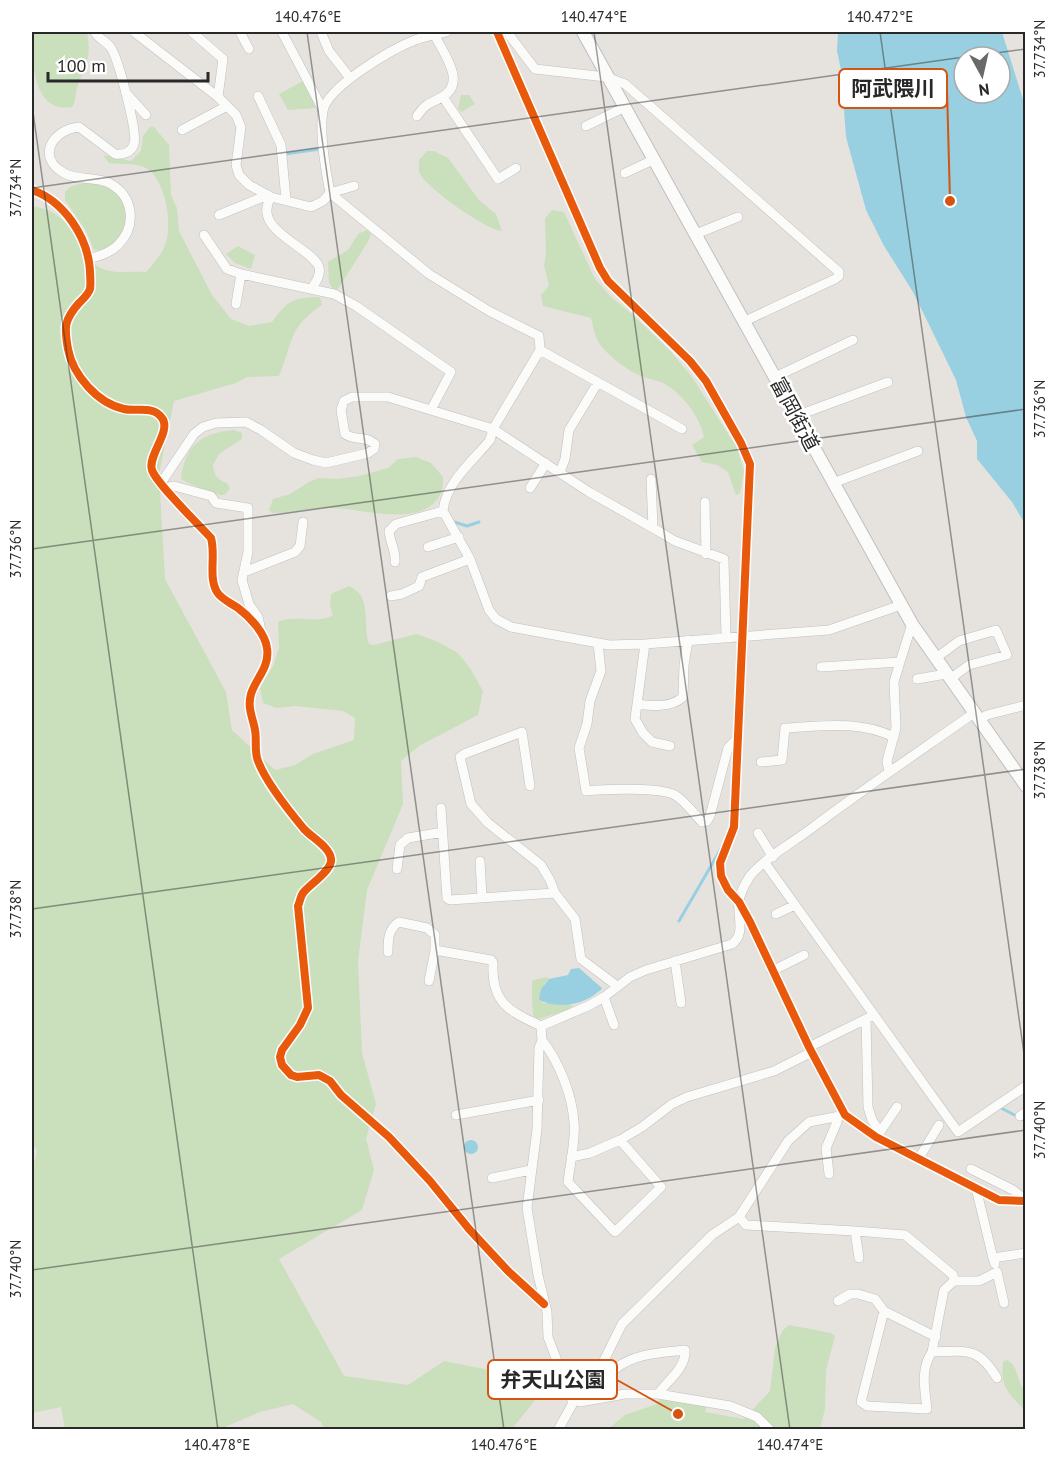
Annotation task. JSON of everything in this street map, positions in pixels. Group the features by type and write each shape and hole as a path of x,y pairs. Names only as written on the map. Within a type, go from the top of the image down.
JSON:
{"street":[{"path":"88,259 106,253 117,246 129,227 131,210 125,195 108,182 62,172 52,160 51,144 62,131 80,127 114,154 130,151 134,144 134,126 113,51 110,45 101,41 95,32"},
{"path":"134,32 218,97 236,116 241,128 236,165 239,175 249,185 269,196 311,207 323,201 330,193 354,186"},
{"path":"192,32 223,59 218,97"},
{"path":"240,32 249,50"},
{"path":"282,32 323,110 323,146 330,193 429,274 489,311 539,336 540,350 493,429 490,440 448,491 443,512 470,559 482,594 496,619 511,627 598,643 645,644 829,630 901,605"},
{"path":"321,32 329,51 350,78"},
{"path":"323,110 340,85 394,50 417,39 446,32"},
{"path":"496,32 604,274 613,286 701,374 747,453 750,474 734,827 720,863 721,876 728,890 739,902 841,1116"},
{"path":"507,32 535,69 606,77 625,84 839,272 839,276 835,279 745,321"},
{"name":"富岡街道","path":"583,32 912,624 1026,786"},
{"path":"417,116 426,104 443,97 452,90 454,82 453,73 435,36"},
{"path":"125,92 146,115"},
{"path":"258,96 281,145 286,200"},
{"path":"443,97 498,180 516,168"},
{"path":"182,130 227,106"},
{"path":"586,126 625,107"},
{"path":"625,173 655,159"},
{"path":"32,190 48,199 66,215 78,230 88,259 90,287 66,322 70,356 79,376 101,397 123,409 150,410 162,418 165,426 151,463 151,469 211,538 214,548 213,584 218,594 240,610 261,632"},
{"path":"219,215 269,196"},
{"path":"269,196 266,204 267,214 277,230 290,243 313,258 319,267 319,277 312,288"},
{"path":"696,234 738,217"},
{"path":"204,235 227,269 334,294 356,306 451,372 431,410"},
{"path":"236,304 242,274"},
{"path":"775,377 853,340"},
{"path":"540,350 597,384 681,429"},
{"path":"796,416 888,382"},
{"path":"560,472 565,459 569,430 597,384"},
{"path":"163,485 194,434 203,427 216,423 246,422 294,453 326,463 368,453 374,449 375,444 370,440 351,438 345,434 341,410 344,401 347,398 388,397 493,429 589,492 653,528 706,554 724,559 726,638"},
{"path":"833,483 918,451"},
{"path":"530,488 546,464"},
{"path":"651,479 653,528"},
{"path":"163,485 212,496 216,503 248,508 248,552 242,580 249,603 258,616 267,648 264,672 251,694 250,704 250,718 255,729 256,759 283,801 304,829 326,849 332,861 327,870 302,895 298,906 308,1008 300,1025 282,1050 280,1058 282,1065 291,1075 297,1077 319,1075 330,1081 341,1095 389,1137 430,1181 469,1230 544,1304"},
{"path":"705,502 706,554"},
{"path":"395,562 389,531 396,524 443,512"},
{"path":"244,572 295,552 300,546 303,522"},
{"path":"428,548 459,537"},
{"path":"392,596 419,586 422,577 470,559"},
{"path":"889,772 887,761 896,728 894,682 912,624"},
{"path":"917,679 948,676 969,665 1007,655 996,630 960,641 936,658"},
{"path":"637,704 665,704 681,700 688,640"},
{"path":"598,643 601,672 590,701 587,724 579,748 586,791 662,791 678,797 702,822 706,821 710,816 728,748 737,739"},
{"path":"645,644 635,719 643,733 652,742 670,746"},
{"path":"821,667 900,662"},
{"path":"435,950 491,960 499,1000 513,1013 541,1026 604,997 617,986 646,970 732,944 740,934 739,902 743,888 751,875 769,860 889,772 976,716 1026,705"},
{"path":"761,762 782,760 785,728 850,725 882,731 894,737"},
{"path":"530,786 522,732 460,757 471,804 512,843 541,865 555,893 575,920 581,959 617,986"},
{"path":"441,808 447,898 450,900 555,893"},
{"path":"397,869 400,845 408,838 443,832"},
{"path":"758,833 769,860 795,905 871,1017 958,1132 1026,1086"},
{"path":"480,861 482,897"},
{"path":"776,914 795,905"},
{"path":"388,952 389,935 393,926 399,922 427,928 435,935 435,950 429,981"},
{"path":"772,971 804,955"},
{"path":"675,961 681,1003"},
{"path":"604,997 614,1025"},
{"path":"571,1157 590,1153 620,1140 642,1127 672,1104 687,1097 774,1071 871,1017"},
{"path":"871,1017 868,1107 878,1134"},
{"path":"541,1026 539,1100 527,1208 547,1312 548,1336 573,1402"},
{"path":"542,1040 562,1076 575,1124 568,1182 615,1232 661,1187 620,1140"},
{"path":"456,1115 539,1100"},
{"path":"878,1134 897,1107"},
{"path":"829,1174 826,1148 841,1116"},
{"path":"585,1399 622,1323 712,1235 739,1217 788,1141 809,1122 841,1116 999,1200 1026,1200"},
{"path":"919,1158 939,1125"},
{"path":"971,1169 1013,1190 1026,1200"},
{"path":"492,1178 531,1170"},
{"path":"976,1188 1004,1303"},
{"path":"739,1217 746,1225 905,1235 952,1275 954,1281"},
{"path":"855,1231 859,1258"},
{"path":"993,1258 1026,1253"},
{"path":"884,1311 861,1401 867,1406 927,1409 924,1376 927,1359 932,1352 936,1336 944,1290 954,1281 979,1281 997,1272"},
{"path":"838,1301 850,1294 875,1299 884,1311 936,1336"},
{"path":"585,1399 614,1370 628,1360 640,1356 685,1350 686,1359 682,1367 658,1394"},
{"path":"932,1352 966,1352 983,1357 997,1378"},
{"path":"558,1430 573,1402 626,1394 658,1394 730,1406 757,1417 770,1430"}],"green space":[{"path":"32,32 87,32 88,56 72,107 59,107 49,102 42,93 34,69"},
{"path":"303,81 316,108 288,110 279,94"},
{"path":"461,95 469,95 475,104 461,112 458,108"},
{"path":"150,127 154,127 169,145 171,195 177,208 179,231 212,295 231,319 249,326 272,322 282,309 297,299 320,297 322,305 297,328 279,376 247,377 236,383 174,401 159,474 165,579 226,692 232,730 275,770 295,765 313,754 354,740 355,718 343,711 295,706 277,708 263,703 260,688 273,666 279,648 278,622 292,619 320,619 333,615 330,606 331,594 349,586 356,591 364,603 369,644 374,645 417,634 438,642 458,653 483,691 478,715 419,746 401,761 403,804 367,890 358,961 362,1053 376,1104 366,1139 374,1170 362,1210 279,1259 344,1376 408,1385 444,1361 536,1379 535,1400 512,1429 325,1429 321,1422 293,1404 260,1412 218,1430 65,1429 61,1407 32,1413 32,1170 37,1151 32,1142 32,206 48,210 60,217 86,255 103,269 146,272 161,253 167,237 168,215 163,192 159,182 146,168 133,164 109,163 103,155 131,161 141,151 143,136"},
{"path":"427,151 434,151 448,158 479,200 496,214 502,231 483,224 445,198 425,180 419,172 419,160"},
{"path":"88,181 106,186 118,196 125,207 126,220 123,232 116,242 106,249 94,250 86,231 65,200 65,192 70,187"},
{"path":"552,210 564,212 595,279 612,298 671,352 692,377 737,448 744,471 740,493 736,495 728,472 717,465 702,462 692,445 704,437 702,429 694,414 677,393 663,383 636,374 611,356 598,341 591,318 543,306 541,295 549,286 544,265 545,218"},
{"path":"367,230 371,234 369,240 338,289 334,290 329,283 328,262 348,250 358,234"},
{"path":"238,246 255,255 251,269 235,263 226,254"},
{"path":"234,430 242,433 242,439 219,454 213,465 217,477 227,483 230,488 226,493 223,495 214,493 181,479 186,457 197,443 212,434"},
{"path":"416,457 431,463 443,477 440,495 431,506 419,512 389,514 329,508 273,513 269,510 273,499 290,494 319,478 337,479 359,476 388,468 398,459"},
{"path":"547,977 549,979 544,984 543,1003 570,1003 572,1006 571,1009 539,1019 533,1014 532,983 533,980"},
{"path":"789,1325 831,1333 835,1336 826,1370 825,1409 820,1429 607,1430 625,1415 657,1404 661,1398 707,1405 705,1412 744,1419 770,1391 775,1348 782,1331"},
{"path":"1007,1360 1014,1366 1025,1390 1025,1410 1004,1384 1003,1362"}],"water":[{"path":"838,32 1002,32 1006,45 952,45 952,105 1012,105 1012,64 1026,109 1025,524 1012,502 977,459 977,441 966,417 956,380 913,292 884,246 866,210 846,137 841,70 837,51"},
{"path":"579,968 602,988 601,990 580,1002 568,1004 543,1002 539,999 541,989 549,979 568,975 571,969"},
{"path":"468,1140 474,1140 478,1147 474,1154 468,1154 464,1150 464,1144"}],"waterway":[{"path":"285,154 320,149"},
{"path":"454,522 467,526 479,522"},
{"path":"679,921 722,847"},
{"path":"1001,1108 1026,1121"}],"cycle path":[{"path":"497,32 600,268 608,281 690,361 706,381 741,443 750,464 734,827 720,863 721,876 750,922 809,1047 845,1115 876,1137 999,1200 1026,1201"},
{"path":"32,190 44,195 64,211 79,233 88,258 90,289 70,314 66,324 68,349 75,368 88,386 105,401 124,409 154,412 162,418 164,430 151,464 152,470 169,494 211,538 212,573 217,592 252,621 266,642 266,661 250,699 258,761 266,778 285,805 304,829 324,846 330,855 331,863 328,868 303,893 298,906 308,1008 300,1025 282,1050 280,1057 282,1065 291,1075 297,1077 319,1075 330,1081 341,1095 389,1137 430,1181 469,1229 508,1271 544,1304"}],"place":[{"name":"阿武隈川","path":"950,201"},
{"name":"弁天山公園","path":"678,1414"}]}
